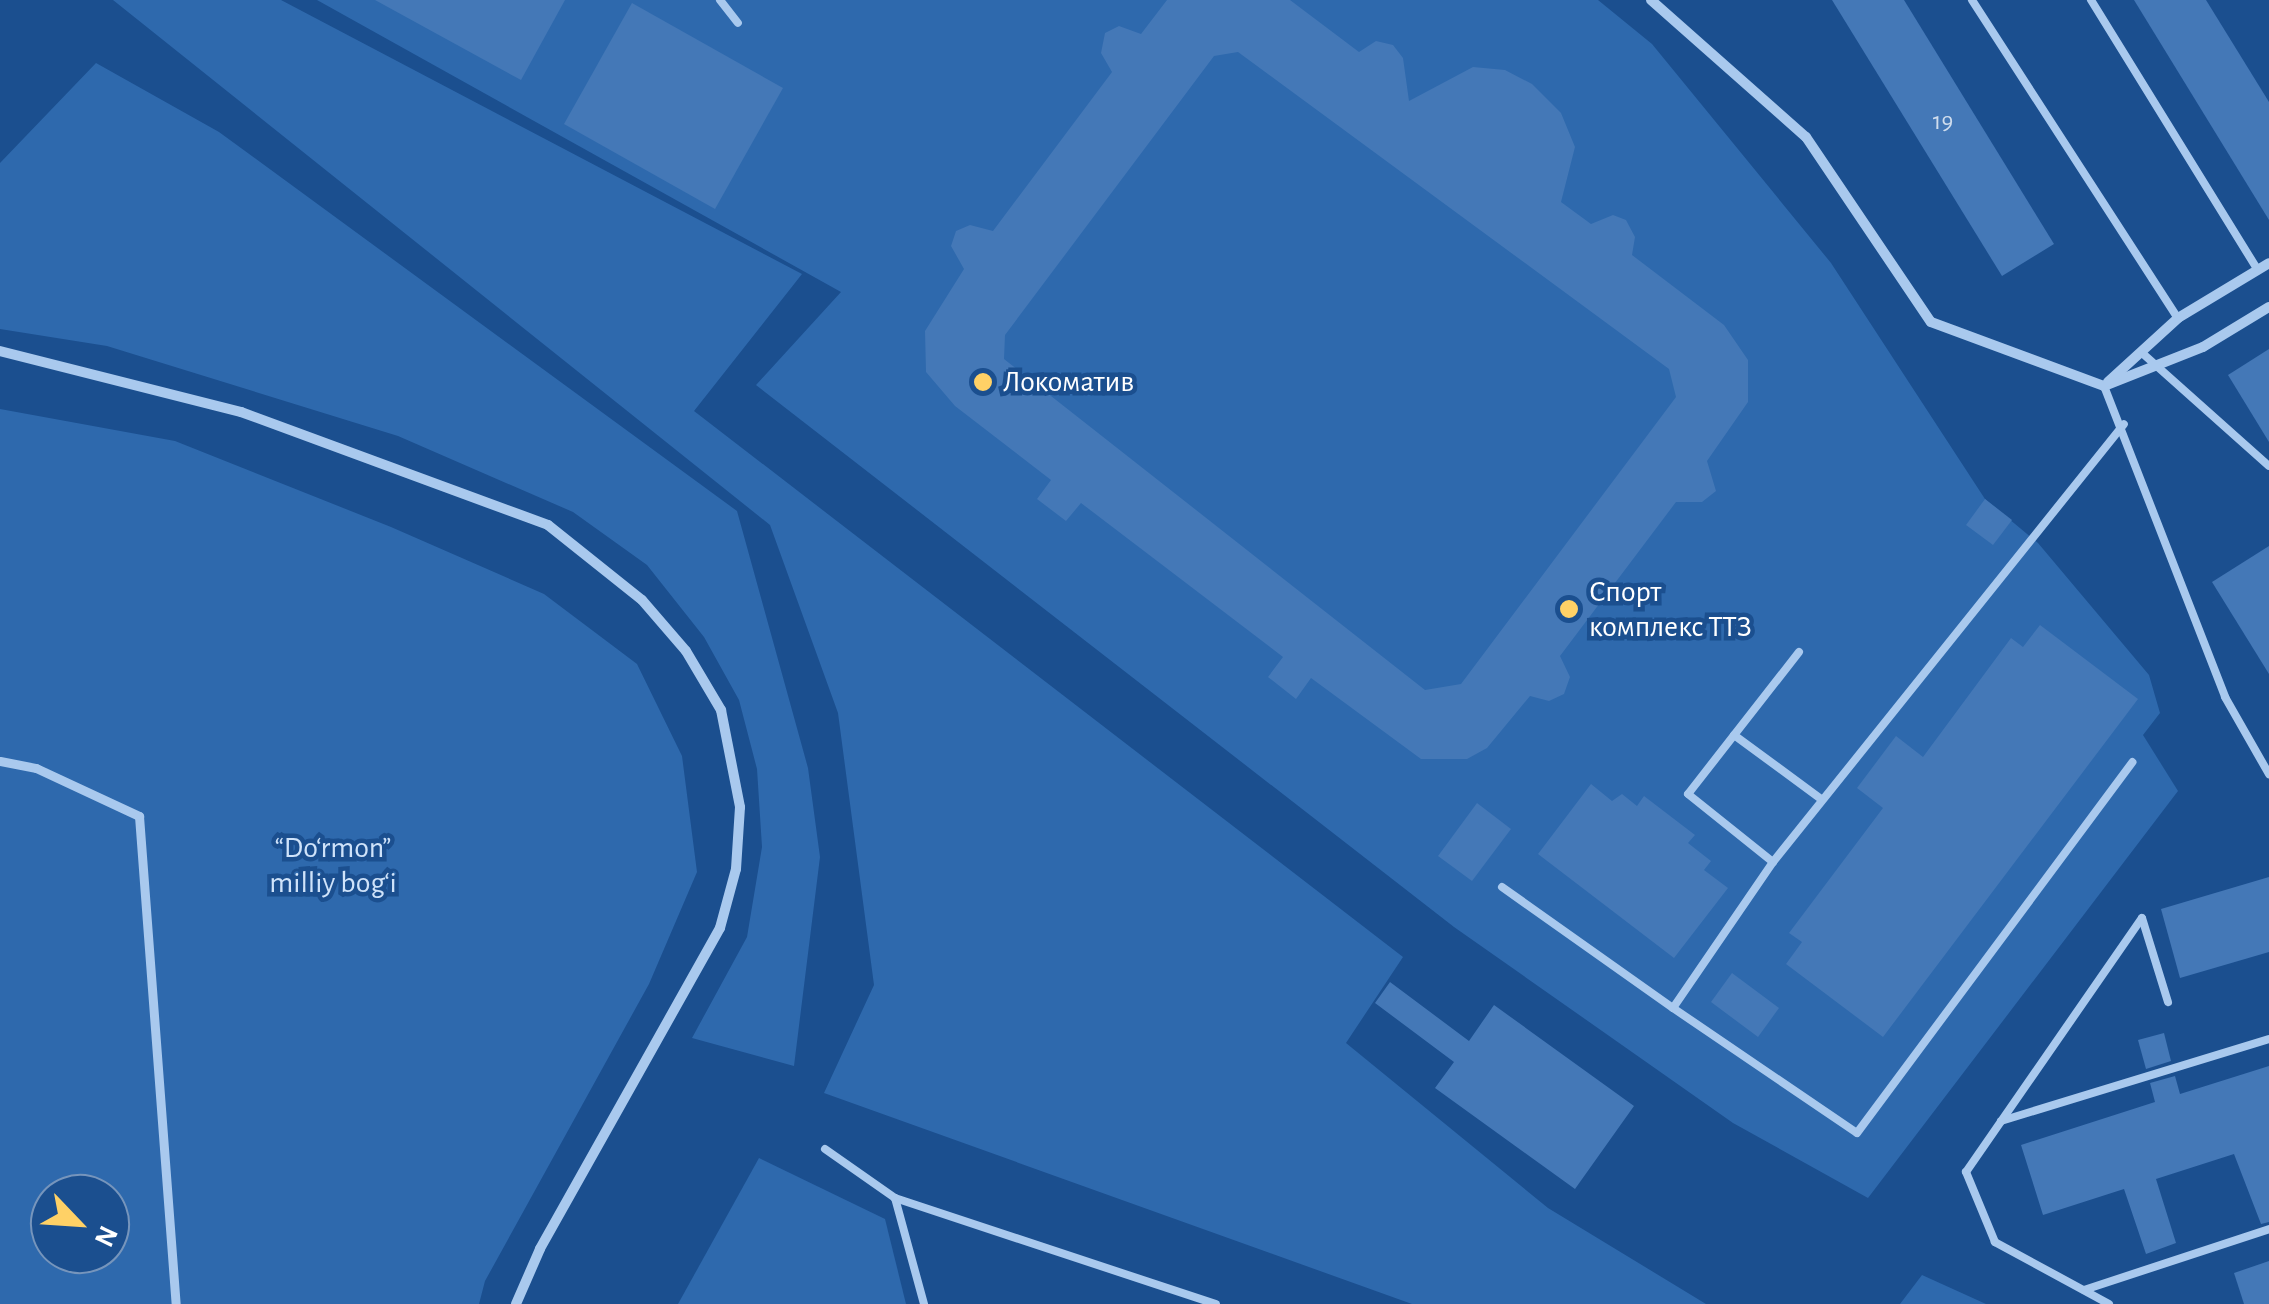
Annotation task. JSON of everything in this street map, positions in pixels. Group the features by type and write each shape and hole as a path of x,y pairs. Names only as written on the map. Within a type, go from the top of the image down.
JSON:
{"street":[{"path":"1650,0 1806,138 1931,322 2104,386 2203,347 2269,307"},
{"path":"2104,386 2178,318 2269,263"},
{"path":"0,350 241,412 548,525 642,600 686,651 722,710 740,807 736,869 720,928 540,1248 516,1304"},
{"path":"0,761 36,768 139,816 176,1304"}],"lane":[{"path":"720,0 738,24"},
{"path":"1972,0 2178,318"},
{"path":"2091,0 2258,270"},
{"path":"2141,352 2269,466"},
{"path":"2104,386 2124,424 2225,696 2269,774"},
{"path":"1673,1008 1772,862 2124,424"},
{"path":"2260,461 2269,455"},
{"path":"1772,862 1688,794 1799,652"},
{"path":"1734,735 1821,799"},
{"path":"1502,887 1857,1133 2133,762"},
{"path":"2109,1304 1996,1242 1966,1172 2142,918 2168,1002"},
{"path":"1998,1122 2269,1039"},
{"path":"825,1149 894,1198 1216,1304"},
{"path":"894,1198 924,1304"},
{"path":"2084,1290 2269,1229"}],"green space":[{"path":"113,0 281,0 802,274 694,411 1403,957 1346,1043 1548,1208 1706,1304 1412,1304 824,1093 874,985 838,713 770,525"},
{"name":"Спорт комплекс ТТЗ","path":"317,0 1598,0 1652,44 1831,263 1985,499 2038,543 2149,675 2160,713 2143,735 2178,791 1868,1198 1733,1123 1454,927 756,385 841,292"},
{"path":"96,63 219,132 737,511 808,768 820,857 794,1066 692,1038 747,937 762,847 757,769 739,700 704,637 647,565 573,512 398,436 107,346 0,329 0,163"},
{"name":"“Do‘rmon” milliy bog‘i","path":"0,409 175,441 391,527 544,594 637,664 682,756 697,872 649,984 485,1281 479,1304 0,1304"},
{"path":"759,1158 885,1219 906,1304 678,1304"},
{"path":"1922,1275 1986,1304 1900,1304"}],"building":[{"path":"375,0 565,0 521,80"},
{"name":"Локоматив","path":"1167,0 1290,0 1359,52 1376,41 1393,45 1403,58 1409,101 1473,67 1505,70 1532,84 1561,113 1575,147 1561,202 1591,224 1613,215 1626,220 1635,237 1632,255 1724,325 1748,360 1748,402 1707,461 1716,491 1702,502 1676,502 1560,656 1570,677 1564,694 1549,701 1530,696 1487,748 1467,759 1421,759 1311,678 1296,699 1268,677 1283,657 1081,503 1066,521 1037,499 1051,480 955,406 926,372 925,331 964,269 951,246 956,231 970,225 993,231 1112,72 1101,53 1105,33 1119,26 1141,34","holes":["1238,52 1669,369 1676,397 1461,684 1425,690 1004,359 1005,335 1214,56"]},
{"path":"1832,0 1904,0 2054,244 2002,276"},
{"path":"2134,0 2206,0 2269,102 2269,220"},
{"path":"632,3 783,88 715,209 564,124"},
{"path":"2269,349 2269,442 2228,375"},
{"path":"1985,499 2012,520 1993,545 1966,525"},
{"path":"2269,546 2269,674 2212,582"},
{"path":"2040,625 2138,699 1883,1037 1786,964 1802,942 1789,933 1883,808 1857,788 1896,736 1923,757 2011,638 2023,647"},
{"path":"1591,784 1612,801 1622,794 1637,806 1644,796 1695,835 1688,843 1711,861 1704,870 1728,888 1674,958 1538,854"},
{"path":"1477,803 1511,829 1472,881 1438,856"},
{"path":"2269,877 2269,952 2180,978 2161,909"},
{"path":"1732,973 1779,1008 1758,1037 1711,1002"},
{"path":"1390,982 1469,1041 1494,1005 1634,1106 1575,1189 1435,1088 1454,1062 1375,1003"},
{"path":"2164,1033 2171,1061 2146,1069 2138,1040"},
{"path":"2269,1066 2269,1222 2261,1224 2234,1154 2156,1179 2176,1243 2146,1254 2124,1189 2043,1215 2021,1145 2155,1102 2150,1083 2175,1076 2180,1094"},
{"path":"2269,1261 2269,1304 2244,1304 2234,1273"}],"place":[{"name":"Локоматив","path":"983,382"},
{"name":"Спорт комплекс ТТЗ","path":"1569,609"}]}
